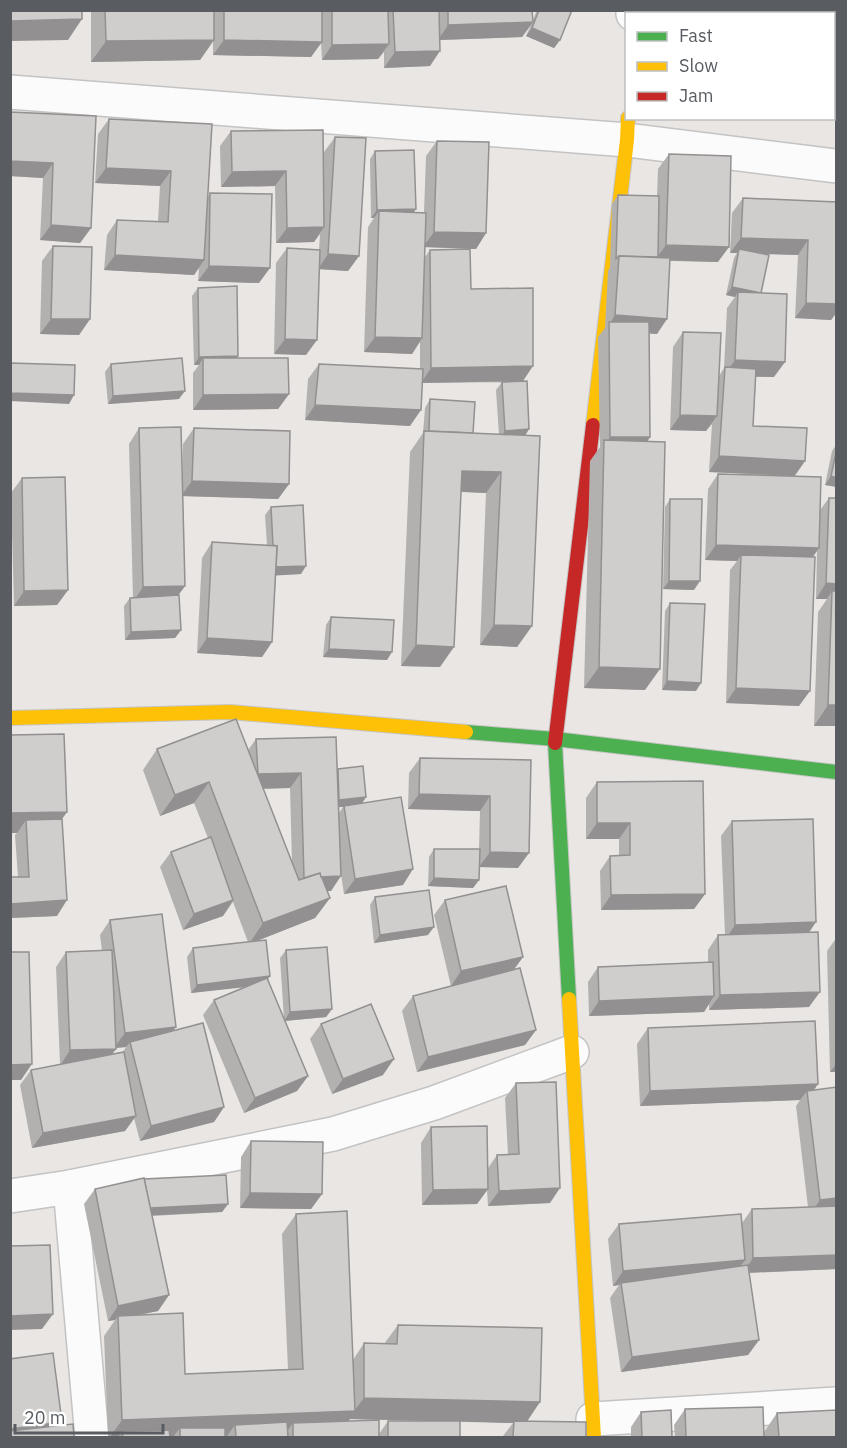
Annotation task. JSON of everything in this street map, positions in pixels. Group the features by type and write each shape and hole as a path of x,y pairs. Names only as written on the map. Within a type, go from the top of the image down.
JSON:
{"street":[{"path":"10,92 627,130 837,166"},
{"path":"627,130 555,740 593,1428 837,1404"},
{"path":"10,718 230,712 555,740 837,772"},
{"path":"10,1196 70,1187 333,1134 434,1103 572,1052"},
{"path":"70,1187 92,1437"}],"building":[{"path":"10,10 82,10 82,19 10,21"},
{"path":"105,10 214,10 214,40 106,41"},
{"path":"224,10 322,10 322,42 224,40"},
{"path":"332,10 388,10 389,44 332,45"},
{"path":"393,10 439,10 440,51 395,52"},
{"path":"448,10 532,10 533,22 448,25"},
{"path":"539,10 572,10 560,40 532,28"},
{"path":"647,10 768,10 768,12 646,12"},
{"path":"799,10 837,10 837,98 835,98 835,12 799,12"},
{"path":"10,112 96,116 91,228 51,225 53,163 10,161"},
{"path":"109,119 212,124 204,260 115,255 117,220 168,222 171,171 106,168"},
{"path":"323,130 324,227 287,228 286,171 232,172 231,131"},
{"path":"335,137 366,138 359,256 328,254"},
{"path":"437,141 489,142 486,233 434,232"},
{"path":"414,150 416,209 377,210 375,151"},
{"path":"669,154 731,156 729,247 666,245"},
{"path":"210,193 272,194 270,268 209,266"},
{"path":"618,195 659,196 658,257 619,256 616,259"},
{"path":"743,198 837,202 837,304 806,303 808,240 741,238"},
{"path":"379,211 426,213 422,338 375,337"},
{"path":"53,246 92,247 90,319 51,319"},
{"path":"287,248 320,250 317,340 285,339"},
{"path":"470,249 471,289 533,288 533,366 431,368 430,250"},
{"path":"739,249 769,255 761,293 732,287"},
{"path":"619,256 670,258 667,319 615,315"},
{"path":"237,286 238,356 199,357 198,288"},
{"path":"738,292 787,294 785,362 735,360"},
{"path":"609,322 649,322 650,437 610,437"},
{"path":"683,332 721,333 717,416 680,415"},
{"path":"182,358 185,391 113,396 111,364"},
{"path":"203,358 288,358 289,394 203,395"},
{"path":"10,363 75,365 74,395 10,393"},
{"path":"319,364 423,369 421,410 315,405"},
{"path":"725,367 756,369 753,426 807,428 805,461 719,456"},
{"path":"527,381 529,429 505,431 502,382"},
{"path":"430,399 475,402 473,433 429,431"},
{"path":"181,427 185,586 143,587 139,428"},
{"path":"194,428 290,431 289,484 192,481"},
{"path":"424,431 540,436 532,626 494,625 501,472 462,471 454,647 416,645"},
{"path":"604,440 665,442 660,669 599,667"},
{"path":"837,448 837,478 831,476"},
{"path":"718,474 821,477 819,548 716,545"},
{"path":"65,477 68,590 24,591 22,478"},
{"path":"829,498 837,498 837,584 826,583"},
{"path":"670,499 702,499 700,581 669,581"},
{"path":"303,505 306,566 276,567 277,546 273,545 271,507"},
{"path":"212,542 277,546 272,642 207,638"},
{"path":"741,555 815,557 810,691 736,688"},
{"path":"832,591 837,591 837,705 828,705"},
{"path":"179,595 181,630 131,632 130,598"},
{"path":"670,603 705,604 701,683 667,681"},
{"path":"331,617 394,620 392,652 329,649"},
{"path":"236,719 299,880 320,873 330,898 263,923 209,782 175,795 157,749"},
{"path":"64,734 67,812 10,813 10,735"},
{"path":"336,737 341,876 321,877 320,873 304,878 301,773 258,774 256,739"},
{"path":"420,758 531,760 529,853 490,852 490,796 419,794"},
{"path":"363,766 366,797 339,800 338,769"},
{"path":"703,781 705,894 611,895 610,856 630,855 630,823 597,823 597,782"},
{"path":"401,797 413,869 355,879 344,806"},
{"path":"62,819 67,900 10,904 10,877 29,877 26,820"},
{"path":"813,819 816,922 735,925 732,821"},
{"path":"211,837 233,900 194,914 171,852"},
{"path":"434,849 480,849 479,880 434,878"},
{"path":"506,886 523,957 461,971 445,900"},
{"path":"429,890 434,927 380,935 375,897"},
{"path":"162,914 176,1027 125,1033 110,920"},
{"path":"818,932 820,992 720,995 718,935"},
{"path":"266,940 270,976 197,985 193,948"},
{"path":"327,947 332,1009 290,1012 286,950"},
{"path":"112,950 116,1049 70,1050 66,952"},
{"path":"10,952 29,952 32,1064 10,1065"},
{"path":"713,962 714,996 599,1001 598,967"},
{"path":"520,968 536,1030 428,1057 413,996"},
{"path":"267,978 308,1076 255,1098 214,1000"},
{"path":"371,1004 394,1059 343,1079 321,1024"},
{"path":"815,1021 818,1084 650,1091 648,1028"},
{"path":"203,1023 224,1107 151,1126 130,1042"},
{"path":"124,1052 136,1116 43,1133 31,1070"},
{"path":"556,1082 560,1188 499,1191 497,1155 519,1154 516,1083"},
{"path":"837,1087 837,1198 820,1200 807,1091"},
{"path":"487,1126 488,1189 433,1190 431,1127"},
{"path":"251,1141 323,1142 322,1194 250,1193"},
{"path":"226,1175 228,1204 150,1208 144,1179"},
{"path":"144,1178 169,1295 118,1306 95,1189"},
{"path":"837,1206 837,1255 753,1258 752,1209"},
{"path":"347,1211 355,1411 122,1420 118,1316 183,1313 185,1374 303,1369 296,1214"},
{"path":"741,1214 745,1260 623,1271 619,1224"},
{"path":"50,1245 53,1314 10,1316 10,1246"},
{"path":"748,1265 759,1340 632,1357 621,1283"},
{"path":"398,1325 542,1328 540,1402 364,1398 364,1343 397,1344"},
{"path":"53,1353 62,1422 10,1429 10,1359"},
{"path":"763,1407 764,1437 686,1437 685,1409"},
{"path":"671,1410 672,1437 642,1437 641,1412"},
{"path":"837,1410 837,1437 779,1437 777,1413"},
{"path":"379,1420 379,1437 293,1437 293,1423"},
{"path":"388,1421 460,1421 460,1437 388,1437"},
{"path":"514,1421 586,1422 586,1437 513,1437"},
{"path":"287,1422 288,1437 236,1437 235,1425"},
{"path":"73,1424 74,1437 10,1437 10,1431"},
{"path":"180,1428 225,1428 225,1437 180,1437"},
{"path":"169,1430 170,1437 123,1437 122,1431"}],"traffic: fast":[{"path":"466,732 555,739 836,772"},
{"path":"555,743 569,999"}],"traffic: slow":[{"path":"593,425 628,120"},
{"path":"10,718 230,712 466,732"},
{"path":"569,999 594,1438"}],"traffic: jam":[{"path":"555,743 593,425"}]}
